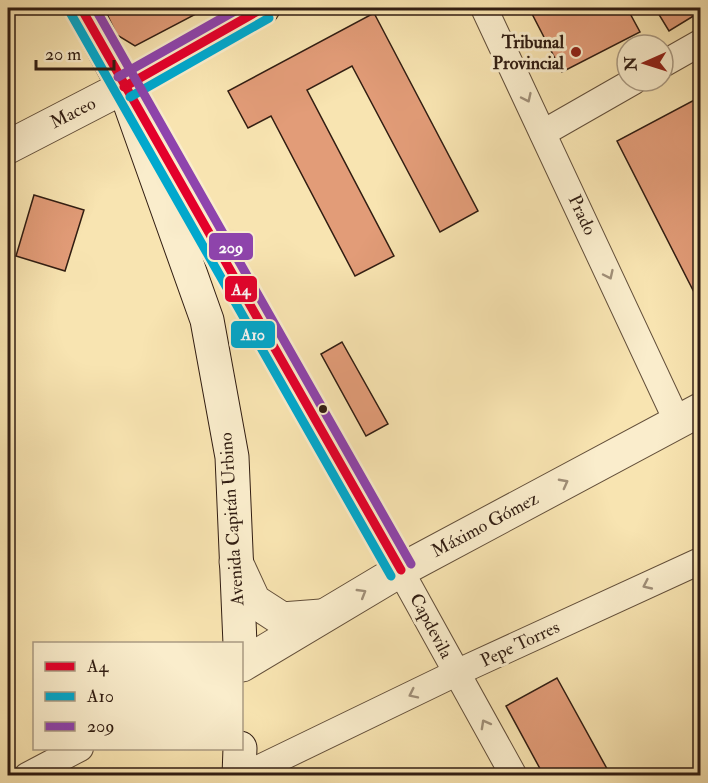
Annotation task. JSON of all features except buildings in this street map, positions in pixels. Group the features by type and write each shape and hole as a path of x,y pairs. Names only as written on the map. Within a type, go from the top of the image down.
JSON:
{"main road":[{"name":"Capdevila","path":"81,8 124,87"},
{"name":"Maceo","path":"124,87 248,11"}],"street":[{"name":"Prado","path":"484,8 543,133 689,416"},
{"path":"675,57 700,43"},
{"name":"Maceo","path":"8,147 124,87"},
{"name":"Avenida Capitán Urbino","path":"124,87 207,320 232,457 240,642"},
{"name":"Capdevila","path":"124,87 401,570 514,776"},
{"path":"543,133 615,92"},
{"name":"Máximo Gómez","path":"243,664 401,570 689,416"},
{"name":"Pepe Torres","path":"241,776 456,673 700,561"},
{"path":"236,562 254,601 282,619 324,616"},
{"path":"27,776 76,750"},
{"path":"240,750 241,776"}],"transit line":[{"name":"A4","path":"81,8 401,570"},
{"name":"209","path":"95,8 411,564"},
{"name":"209","path":"118,77 240,8"},
{"name":"A4","path":"124,87 263,8"},
{"name":"A10","path":"71,14 391,576"},
{"name":"A10","path":"130,97 269,18"}],"place":[{"name":"Tribunal Provincial","path":"576,52"}]}
